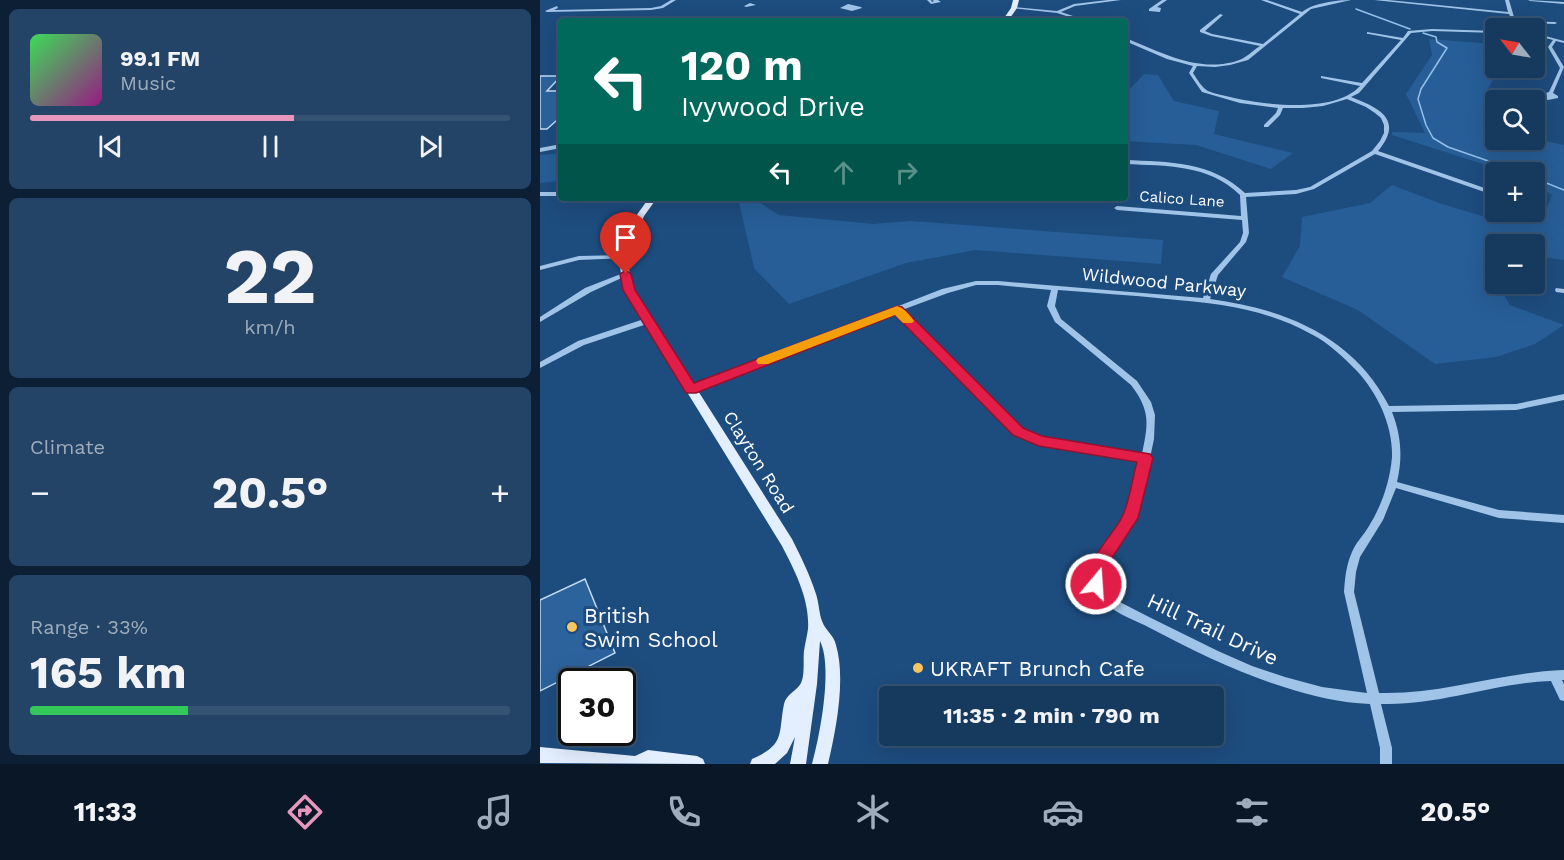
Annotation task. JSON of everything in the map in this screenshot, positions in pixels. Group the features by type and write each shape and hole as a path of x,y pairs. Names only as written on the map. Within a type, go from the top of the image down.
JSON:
{"main road":[{"path":"1007,18 1016,0"},
{"name":"Clayton Road","path":"651,201 640,216 624,257 629,290 787,543 801,571 816,625 829,641 830,650 831,686 827,742 820,764"},
{"name":"Clayton Road","path":"798,764 807,718 811,651 816,625"},
{"path":"758,764 770,760 785,746 792,703 810,684"},
{"path":"540,755 636,764 648,758 697,764"}],"street":[{"path":"561,1 557,7 547,11 655,9 674,0"},
{"path":"929,0 931,3 939,2 934,0"},
{"path":"1057,12 1074,5 1119,0"},
{"path":"1155,8 1165,0"},
{"path":"1263,0 1301,13"},
{"path":"1128,40 1167,59 1195,66 1240,62 1301,13 1316,5 1349,0"},
{"path":"1376,0 1510,13"},
{"path":"1507,0 1513,18"},
{"path":"1530,0 1564,3"},
{"path":"557,7 563,10"},
{"path":"1014,8 1057,12 1076,18"},
{"path":"1221,15 1203,28 1204,33 1263,45"},
{"path":"1545,23 1555,23"},
{"path":"1195,66 1191,73 1204,91 1259,105 1300,107 1348,98 1410,32 1421,30 1485,32"},
{"path":"1369,33 1403,39"},
{"path":"1545,37 1564,42"},
{"path":"1550,94 1562,68 1550,47 1555,40"},
{"path":"1128,49 1140,46"},
{"path":"1323,77 1362,85"},
{"path":"1243,195 1296,192 1312,188 1374,152 1383,144 1388,131 1386,119 1375,109 1348,98"},
{"path":"1266,126 1278,114 1281,107"},
{"path":"540,148 558,145"},
{"path":"1374,152 1485,190"},
{"path":"1128,162 1172,165 1202,171 1221,177 1236,186 1243,195 1246,233 1243,242 1215,274 1206,300"},
{"path":"540,195 558,195"},
{"name":"Calico Lane","path":"1117,208 1244,218"},
{"path":"540,268 586,257 624,257"},
{"path":"540,320 588,290 626,274"},
{"name":"Wildwood Parkway","path":"691,390 945,291 976,283 1206,300 1270,313 1325,338 1356,363 1377,390 1388,409 1396,443 1394,484 1384,509 1357,552 1351,569 1349,592 1386,748 1386,764"},
{"name":"Hill Trail Drive","path":"1055,288 1051,306 1058,320 1134,383 1143,394 1151,416 1150,436 1130,518 1100,563 1096,573 1096,584 1102,594 1112,603 1239,666 1294,685 1335,694 1374,698 1427,696 1508,679 1559,675"},
{"path":"897,310 1018,431 1039,441 1145,458"},
{"path":"540,365 588,341 647,321"},
{"path":"1388,409 1516,408 1564,397"},
{"path":"1394,484 1498,514 1564,519"},
{"path":"1559,675 1564,696"}],"shaded area":[{"path":"1429,39 1485,43 1485,78 1494,78 1484,95 1485,150 1545,150 1545,141 1564,145 1564,260 1545,257 1545,234 1485,234 1485,294 1503,294 1510,305 1564,325 1535,344 1496,357 1435,364 1358,310 1282,277 1300,246 1302,217 1370,203 1392,185 1485,217 1485,222 1545,222 1545,213 1552,195 1545,190 1545,162 1485,162 1485,165 1392,135 1392,132 1425,133 1406,94 1432,55"},
{"path":"1144,74 1158,75 1174,101 1219,111 1214,134 1293,153 1271,169 1196,145 1128,141 1128,88"},
{"path":"558,153 558,181 540,183 540,155"},
{"path":"758,201 779,215 873,224 911,221 1163,240 1161,264 976,250 906,263 789,304 754,268 739,202"}],"building":[{"path":"540,76 558,76 558,79 547,91 558,91 558,121 547,129 540,129"},
{"name":"British Swim School","path":"585,579 615,653 585,668 558,668 558,682 540,691 540,600"}],"waterway":[{"path":"1356,9 1410,29"},
{"path":"1423,33 1436,37 1437,42 1447,48 1421,89 1418,99 1426,125 1433,138 1448,147 1491,162"},
{"path":"1545,182 1564,190"}],"slow traffic":[{"path":"763,361 897,310 908,321"}],"place":[{"name":"British Swim School","path":"572,627"},
{"name":"UKRAFT Brunch Cafe","path":"918,668"}],"route":[{"path":"626,274 629,290 691,390 897,310 1018,431 1039,441 1145,458 1130,518 1125,529 1100,563 1096,573 1096,584"}]}
